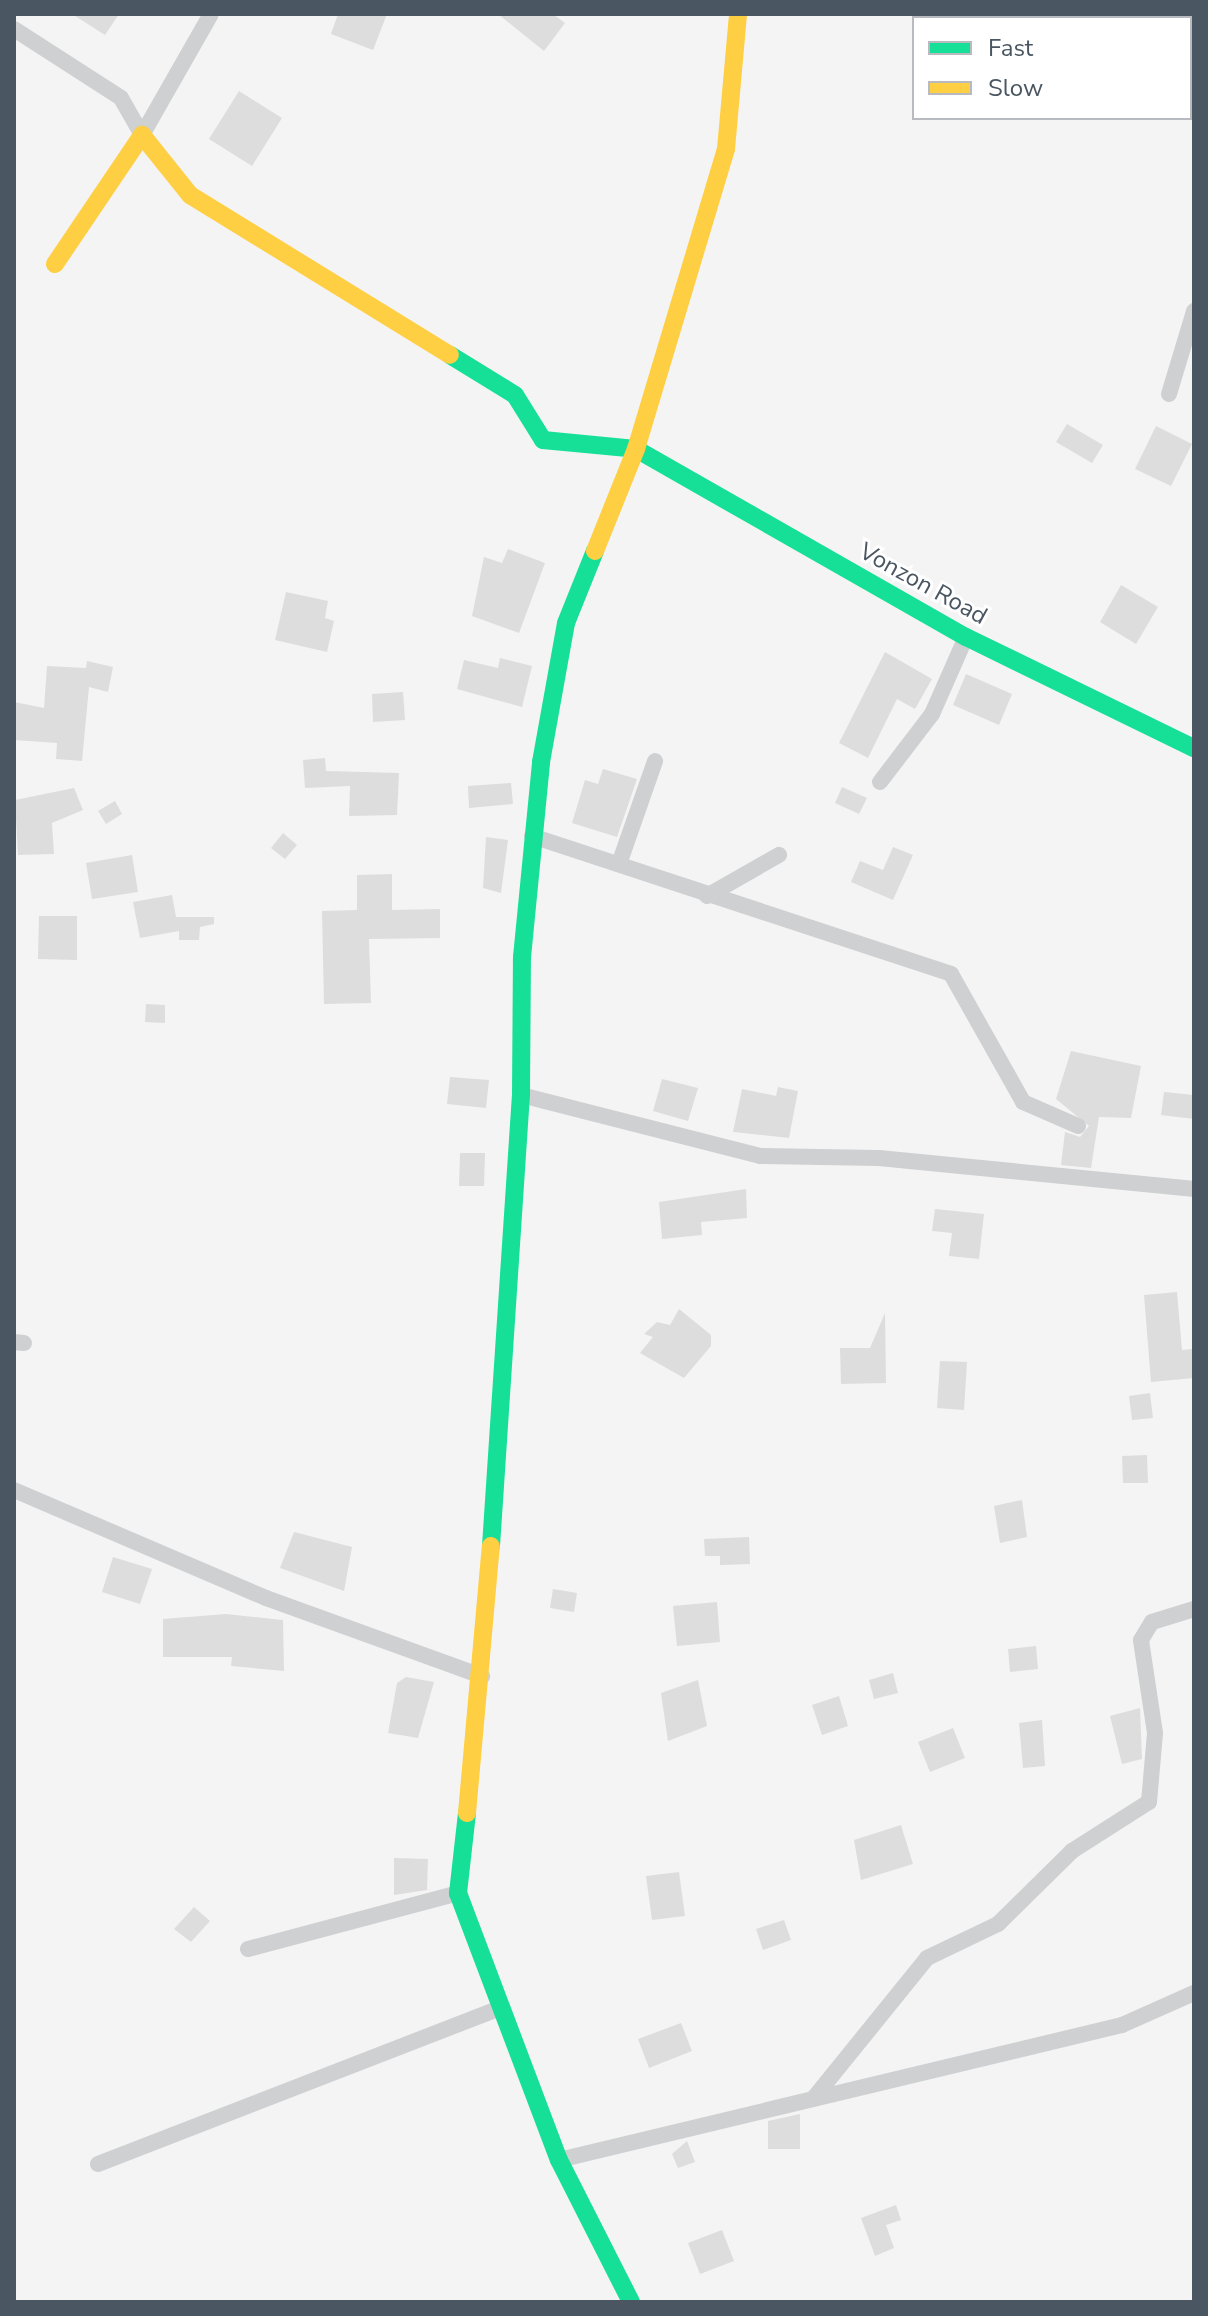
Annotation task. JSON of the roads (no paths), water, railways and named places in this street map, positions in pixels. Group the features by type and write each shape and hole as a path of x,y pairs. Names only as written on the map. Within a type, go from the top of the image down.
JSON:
{"main road":[{"path":"631,2302 559,2160 497,2009 458,1893 482,1676 521,1095 532,836 566,623 636,449 726,149 738,14"},
{"path":"55,264 142,135 190,195 515,395 543,440 636,449"},
{"name":"Vonzon Road","path":"636,449 966,637 1194,748"}],"street":[{"path":"142,135 211,14"},
{"path":"14,29 121,98 142,135"},
{"path":"1169,394 1194,311"},
{"path":"880,782 932,714 966,637"},
{"path":"619,864 655,761"},
{"path":"532,836 951,974 1023,1102 1078,1126"},
{"path":"707,896 779,855"},
{"path":"521,1095 760,1156 879,1158 1194,1189"},
{"path":"14,1490 266,1598 482,1676"},
{"path":"813,2099 927,1958 998,1924 1072,1851 1149,1802 1155,1733 1141,1640 1152,1622 1194,1609"},
{"path":"248,1949 458,1893"},
{"path":"559,2160 1122,2025 1194,1993"},
{"path":"98,2164 497,2009"}]}
